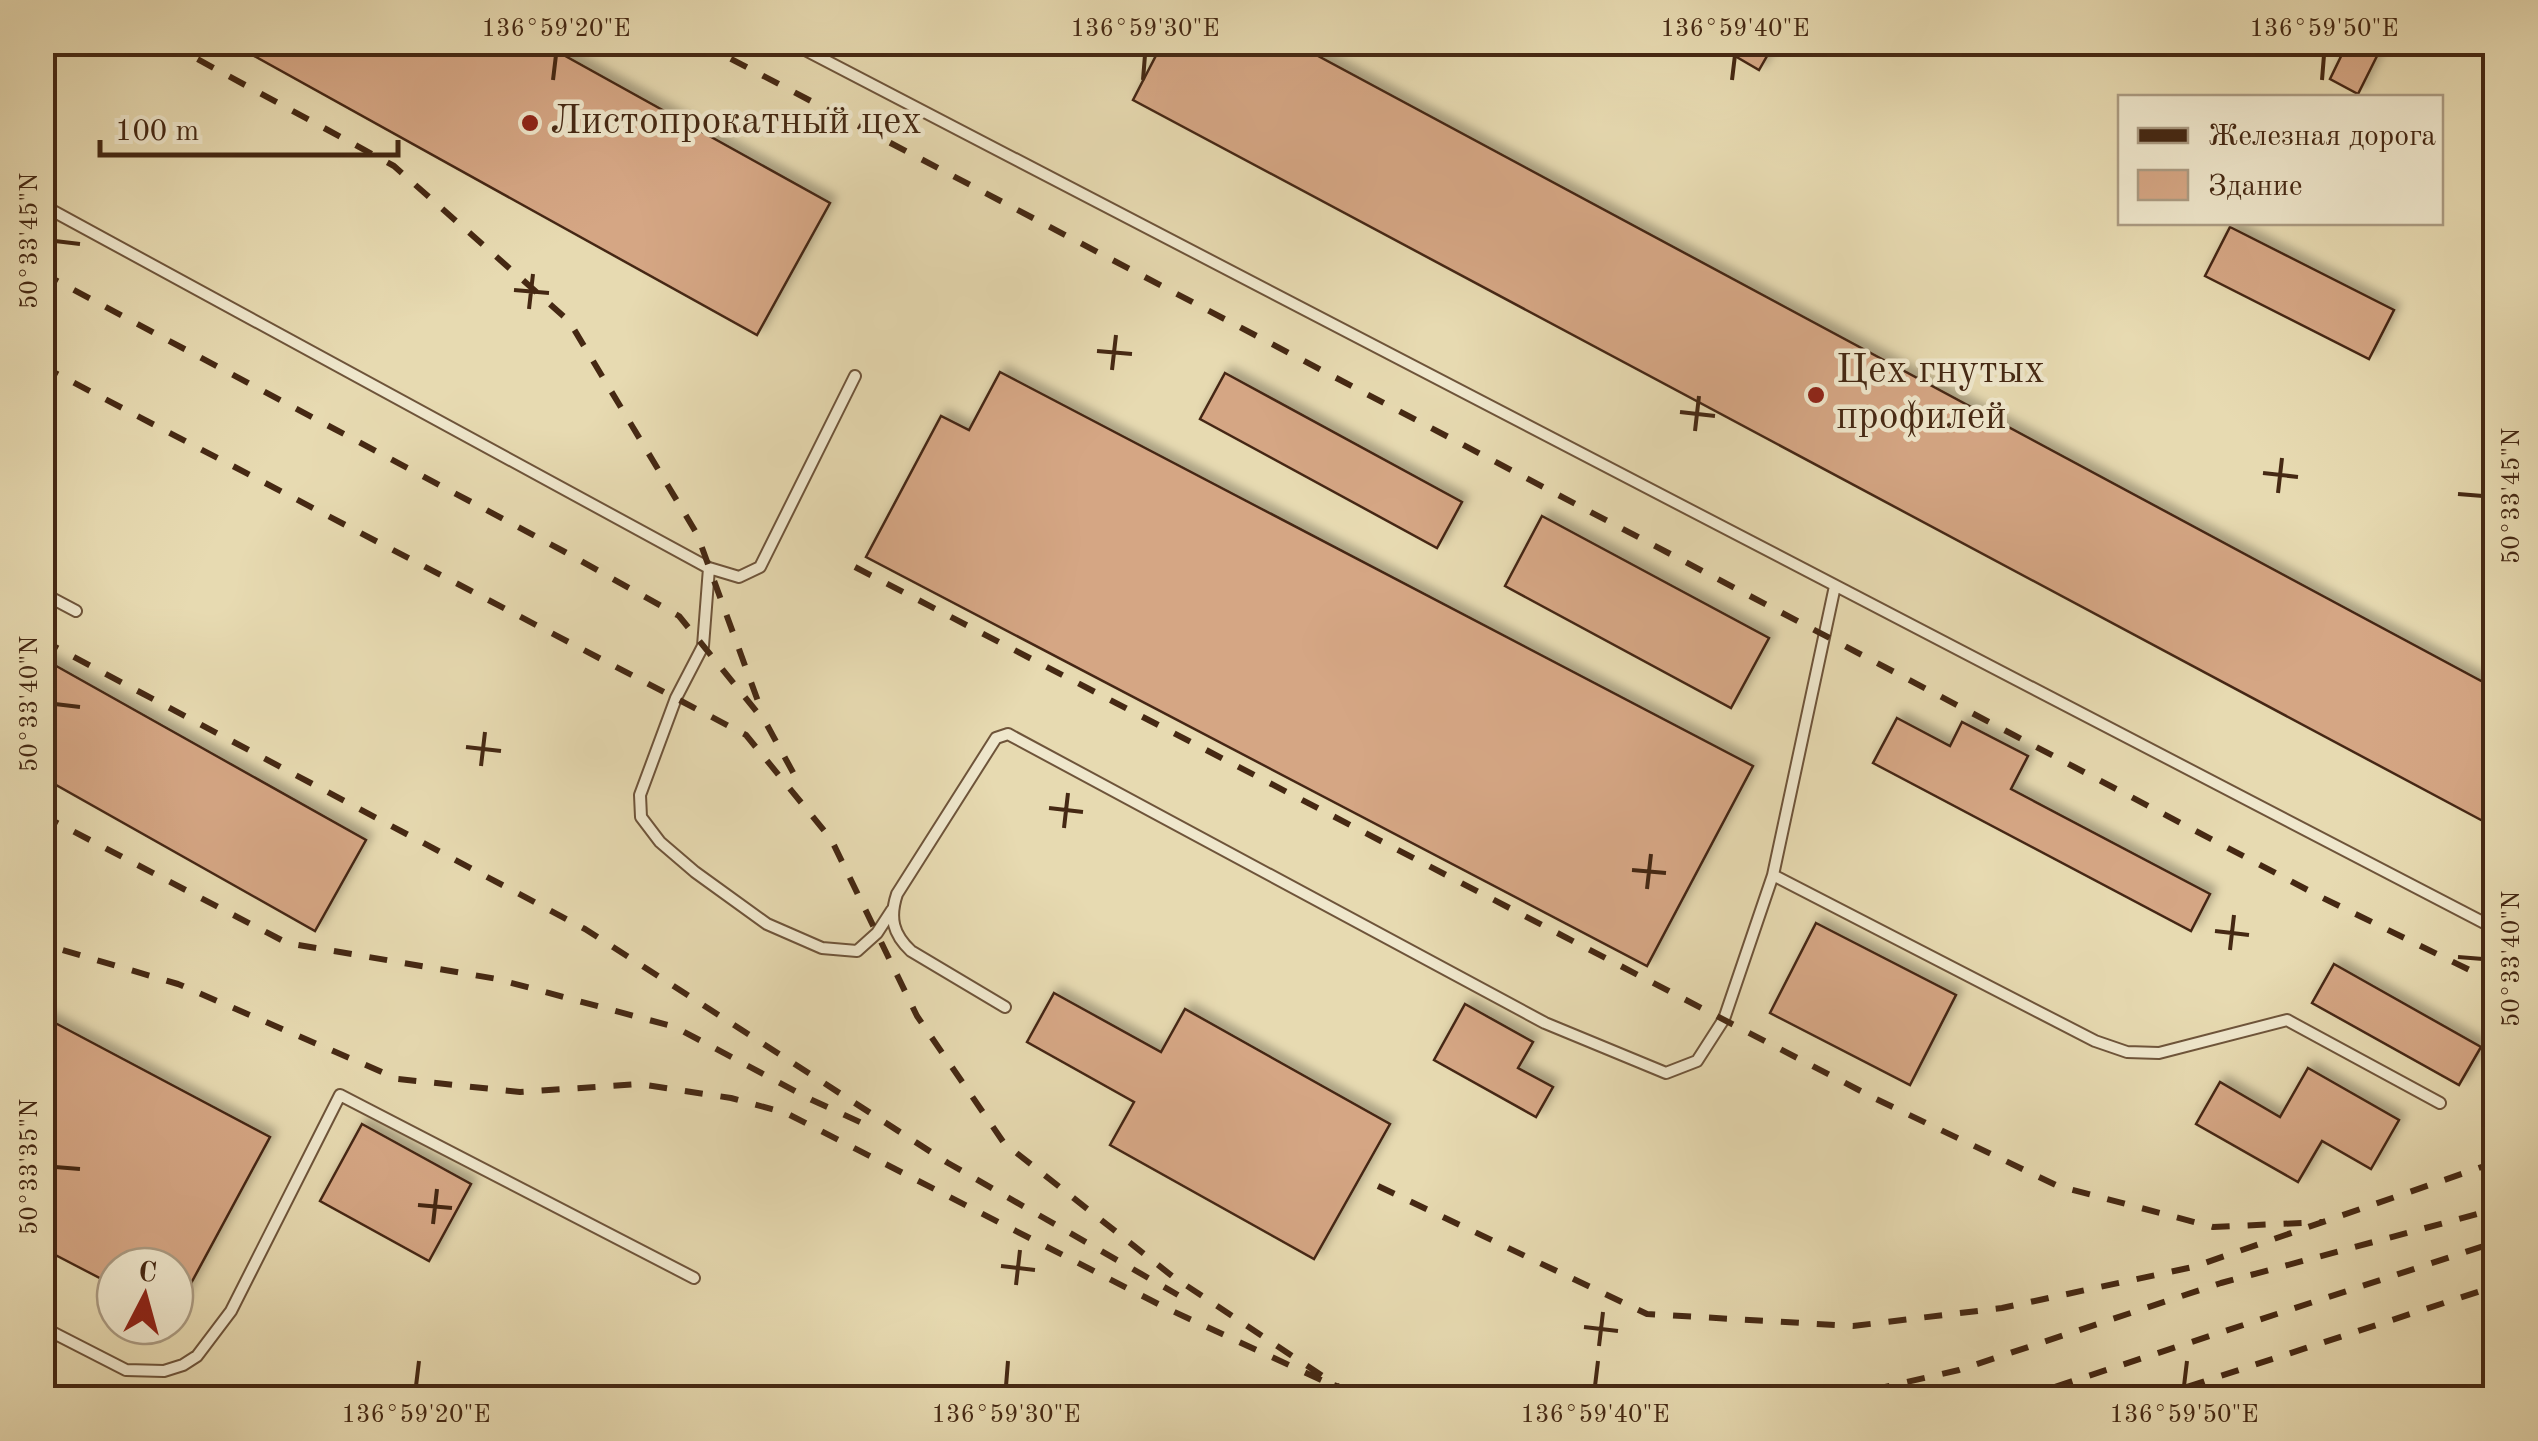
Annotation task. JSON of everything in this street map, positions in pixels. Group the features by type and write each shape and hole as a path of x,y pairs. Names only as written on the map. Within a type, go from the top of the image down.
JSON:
{"lane":[{"path":"790,42 2496,929"},
{"path":"42,205 709,568 739,577 760,566 855,376"},
{"path":"709,568 704,646 676,698 640,795 641,816 660,842 695,872 767,924 822,948 857,950 876,933 892,910 897,894 996,738 1008,734 1545,1023 1666,1073 1697,1062 1724,1019 1773,875 1835,586"},
{"path":"42,593 76,610"},
{"path":"1773,875 2095,1041 2127,1052 2159,1053 2288,1020 2440,1103"},
{"path":"892,910 898,940 1005,1007"},
{"path":"42,1327 126,1370 164,1371 198,1356 231,1312 340,1095 694,1278"}],"building":[{"name":"Листопрокатный цех","path":"229,42 540,42 830,203 757,335"},
{"name":"Цех гнутых профилей","path":"1163,42 1292,42 2496,689 2496,828 1133,100"},
{"path":"1711,42 1775,42 1759,70"},
{"path":"2348,42 2384,42 2358,94 2330,79"},
{"path":"2230,227 2394,310 2369,359 2205,276"},
{"path":"1000,372 1753,766 1647,966 866,557 941,416 969,430"},
{"path":"1225,373 1462,502 1437,548 1200,419"},
{"path":"1542,516 1769,638 1731,708 1505,586"},
{"path":"42,658 366,840 315,931 42,777"},
{"path":"1897,718 1950,746 1962,722 2028,756 2011,789 2210,894 2191,931 1873,763"},
{"path":"1816,923 1956,995 1910,1085 1770,1013"},
{"path":"2334,964 2481,1047 2459,1085 2312,1003"},
{"path":"1054,993 1161,1052 1185,1009 1390,1124 1314,1259 1110,1145 1134,1102 1027,1042"},
{"path":"1465,1004 1533,1042 1518,1068 1553,1087 1536,1117 1434,1060"},
{"path":"42,1016 270,1137 195,1276 195,1246 95,1246 95,1276 42,1248"},
{"path":"2308,1068 2399,1120 2371,1169 2322,1141 2298,1182 2196,1124 2220,1082 2280,1117"},
{"path":"362,1124 471,1184 429,1261 320,1201"}],"railway":[{"path":"166,42 394,166 569,321 697,534 759,704"},
{"path":"699,42 2321,897 2496,983"},
{"path":"42,273 679,616 766,723 801,787"},
{"path":"42,366 746,735 831,839 917,1016 1004,1143 1172,1276 1345,1391 1166,1308 786,1113 731,1098 639,1084 520,1092 398,1079 178,984 42,944"},
{"path":"855,567 1876,1099 2058,1186 2213,1227 2322,1222"},
{"path":"42,640 585,929 948,1163 1178,1295"},
{"path":"42,815 287,943 497,979 675,1027 875,1129"},
{"path":"1378,1186 1647,1314 1853,1326 2002,1308 2193,1267 2496,1162"},
{"path":"1837,1398 1959,1370 2221,1283 2496,1209"},
{"path":"2021,1398 2496,1242"},
{"path":"2153,1398 2496,1286"},
{"path":"1334,1385 1371,1398"}],"place":[{"name":"Листопрокатный цех","path":"530,123"},
{"name":"Цех гнутых профилей","path":"1816,395"}]}
